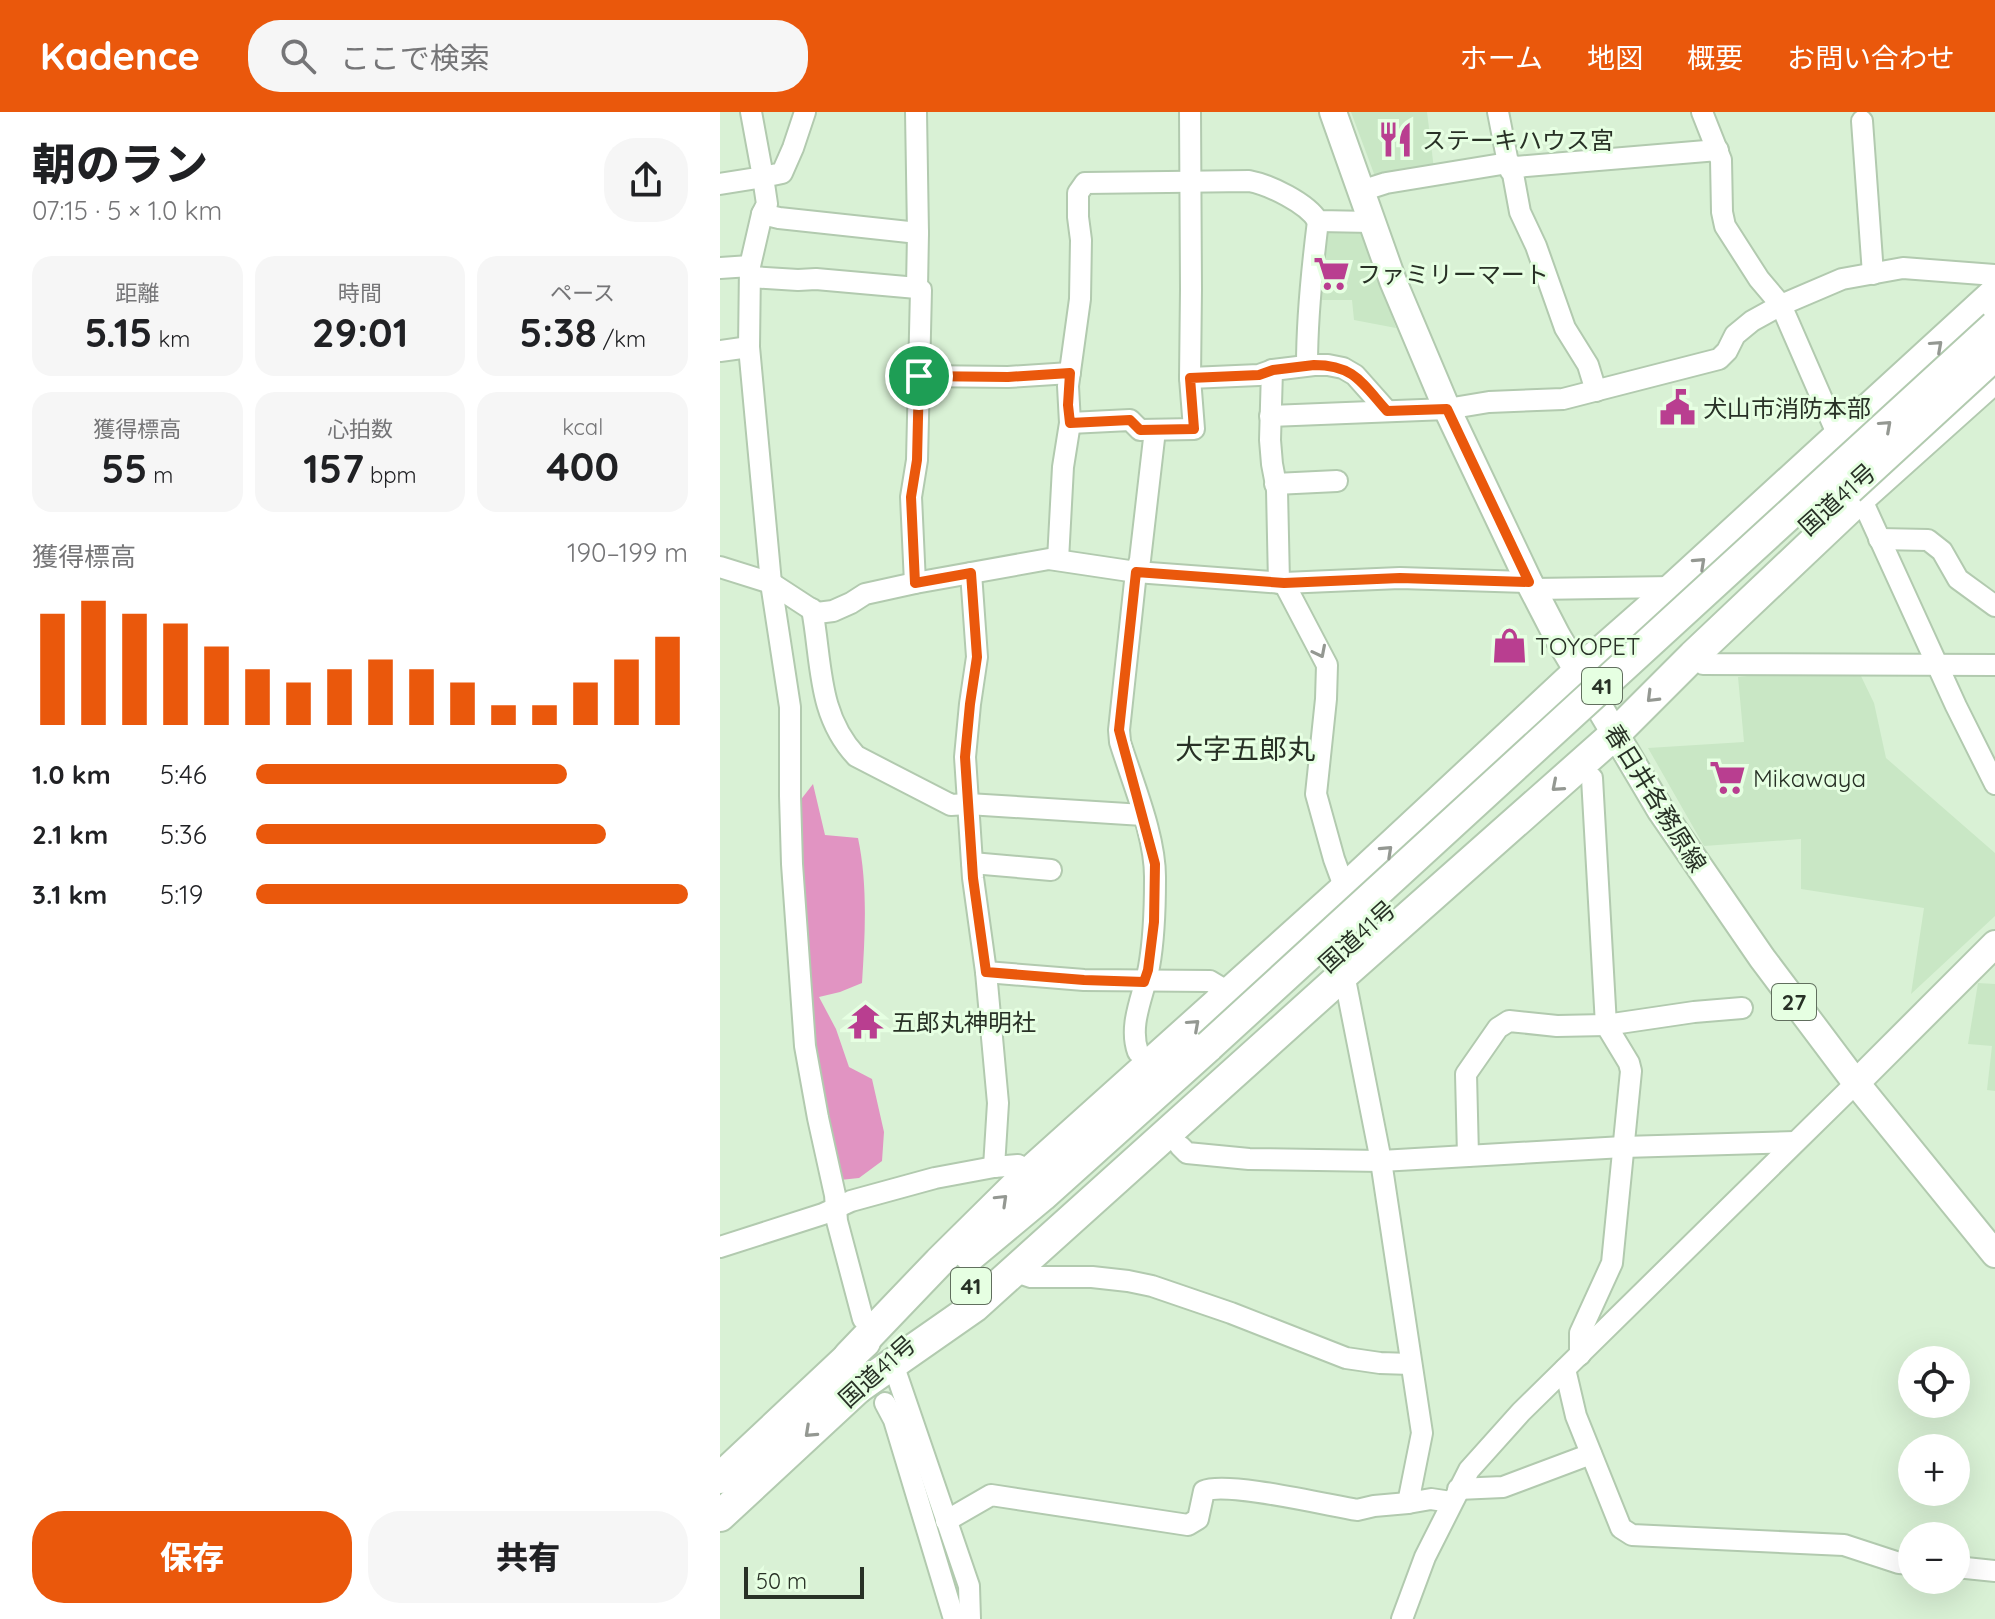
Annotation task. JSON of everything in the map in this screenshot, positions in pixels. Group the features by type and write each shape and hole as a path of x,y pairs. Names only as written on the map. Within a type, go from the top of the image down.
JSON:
{"highway":[{"path":"1579,671 1995,293"},
{"name":"国道41号","path":"720,1516 1995,326"},
{"name":"国道41号","path":"720,1478 849,1356 1215,1053 1995,355"},
{"path":"858,1388 974,1307 1615,734 1860,498 1995,377"},
{"name":"41","path":"849,1356 1030,1172 1345,889 1579,671"}],"main road":[{"name":"春日井各務原線","path":"1333,112 1393,281 1447,409 1557,636 1661,811 1737,921 1856,1083 1995,1254"},
{"path":"1856,1083 1995,944"}],"street":[{"path":"751,112 767,204 750,271 749,347 771,583 790,707 792,851 805,1046 837,1221 863,1319"},
{"path":"720,184 782,173 805,112"},
{"path":"916,112 917,288"},
{"path":"1070,423 1130,420 1140,430 1194,429 1190,378 1190,112"},
{"path":"1498,112 1520,212 1536,246 1565,328 1588,365 1596,391"},
{"path":"1702,112 1721,160 1725,226 1759,279 1781,305 1838,436 1860,498 1995,784"},
{"path":"1862,121 1873,274"},
{"path":"1361,191 1386,183 1509,164 1516,167 1718,150"},
{"path":"1058,560 1063,467 1070,423 1070,373 1080,299 1078,193 1085,183 1249,181 1262,183 1313,213 1318,221 1307,316 1307,365"},
{"path":"762,214 918,233"},
{"path":"1318,221 1372,222"},
{"path":"720,268 798,280 816,279 921,290 917,460 911,497 915,583"},
{"path":"1270,416 1447,409 1489,402 1563,399 1719,359 1744,327 1781,305 1842,279 1903,268 1995,275"},
{"path":"720,351 749,347"},
{"path":"1190,378 1259,375 1272,370 1328,365 1355,375 1387,411"},
{"path":"1272,370 1272,464 1282,583 1327,665 1316,794 1345,889"},
{"path":"919,376 1008,377 1070,373"},
{"path":"1138,1052 1134,1029 1150,958 1155,864 1119,730 1155,430"},
{"path":"1275,484 1337,481"},
{"path":"1879,539 1928,540 1942,551 1958,579 1995,606"},
{"path":"720,567 771,583 817,613 833,611 865,594 1049,559 1136,572 1282,583 1400,578 1531,585 1674,587"},
{"path":"971,573 977,657 965,757 972,863 998,1103 994,1167"},
{"path":"812,609 825,700 836,730 856,756 951,805 1143,815"},
{"path":"1693,656 1703,664 1995,665"},
{"path":"1592,778 1606,1025 1631,1071 1612,1263 1580,1333 1573,1362 1571,1389 1576,1416 1621,1528 1632,1535 1844,1545 1898,1563"},
{"path":"972,863 1051,870"},
{"path":"986,972 1084,980 1210,981 1230,993"},
{"path":"1344,974 1381,1161 1422,1433 1408,1503"},
{"path":"1468,1156 1466,1074 1498,1028 1509,1021 1557,1026 1606,1025 1742,1008"},
{"path":"1402,1619 1425,1557 1469,1470 1521,1412 1856,1083"},
{"path":"1180,1146 1187,1153 1249,1159 1381,1161 1623,1147 1795,1142"},
{"path":"720,1247 823,1214 851,1201 935,1178 1018,1165 1030,1172"},
{"path":"1013,1271 1031,1277 1092,1277 1152,1286 1346,1358 1411,1364"},
{"path":"893,1364 969,1586 970,1619"},
{"path":"885,1403 894,1420 954,1619"},
{"path":"946,1521 991,1495 1188,1525 1198,1519 1204,1491 1210,1488 1235,1488 1357,1510 1503,1487 1591,1454"},
{"path":"1970,1568 1995,1571"}],"shaded area":[{"path":"1351,112 1427,112 1434,169 1376,179"},
{"path":"1323,227 1350,227 1362,234 1396,328 1354,320 1352,300 1315,300"},
{"name":"Mikawaya","path":"1793,671 1860,674 1874,703 1886,758 1995,853 1995,916 1911,994 1924,908 1801,889 1801,839 1704,846 1648,748 1744,742 1738,677"},
{"path":"813,784 825,835 858,838 864,892 862,983 819,997 836,1029 849,1067 872,1079 884,1132 882,1161 859,1178 840,1180 811,1025 799,802"},
{"path":"1978,983 1995,984 1995,1091 1987,1090 1992,1046 1968,1044"}],"place":[{"name":"ステーキハウス宮","path":"1396,140"},
{"name":"ファミリーマート","path":"1331,274"},
{"name":"犬山市消防本部","path":"1677,408"},
{"name":"TOYOPET","path":"1509,646"},
{"name":"Mikawaya","path":"1727,778"},
{"name":"五郎丸神明社","path":"866,1022"}],"district":[{"name":"大字五郎丸","path":"1245,748"}],"route":[{"path":"1314,365 1343,368 1355,375 1387,411 1447,409 1529,582 1400,578 1284,583 1136,572 1119,730 1155,864 1154,922 1144,982 986,972 973,878 965,757 977,657 971,573 915,583 911,497 917,460 919,376 1008,377 1070,373 1070,423 1130,420 1140,430 1194,429 1190,378 1259,375 1273,370 1314,365"}]}
